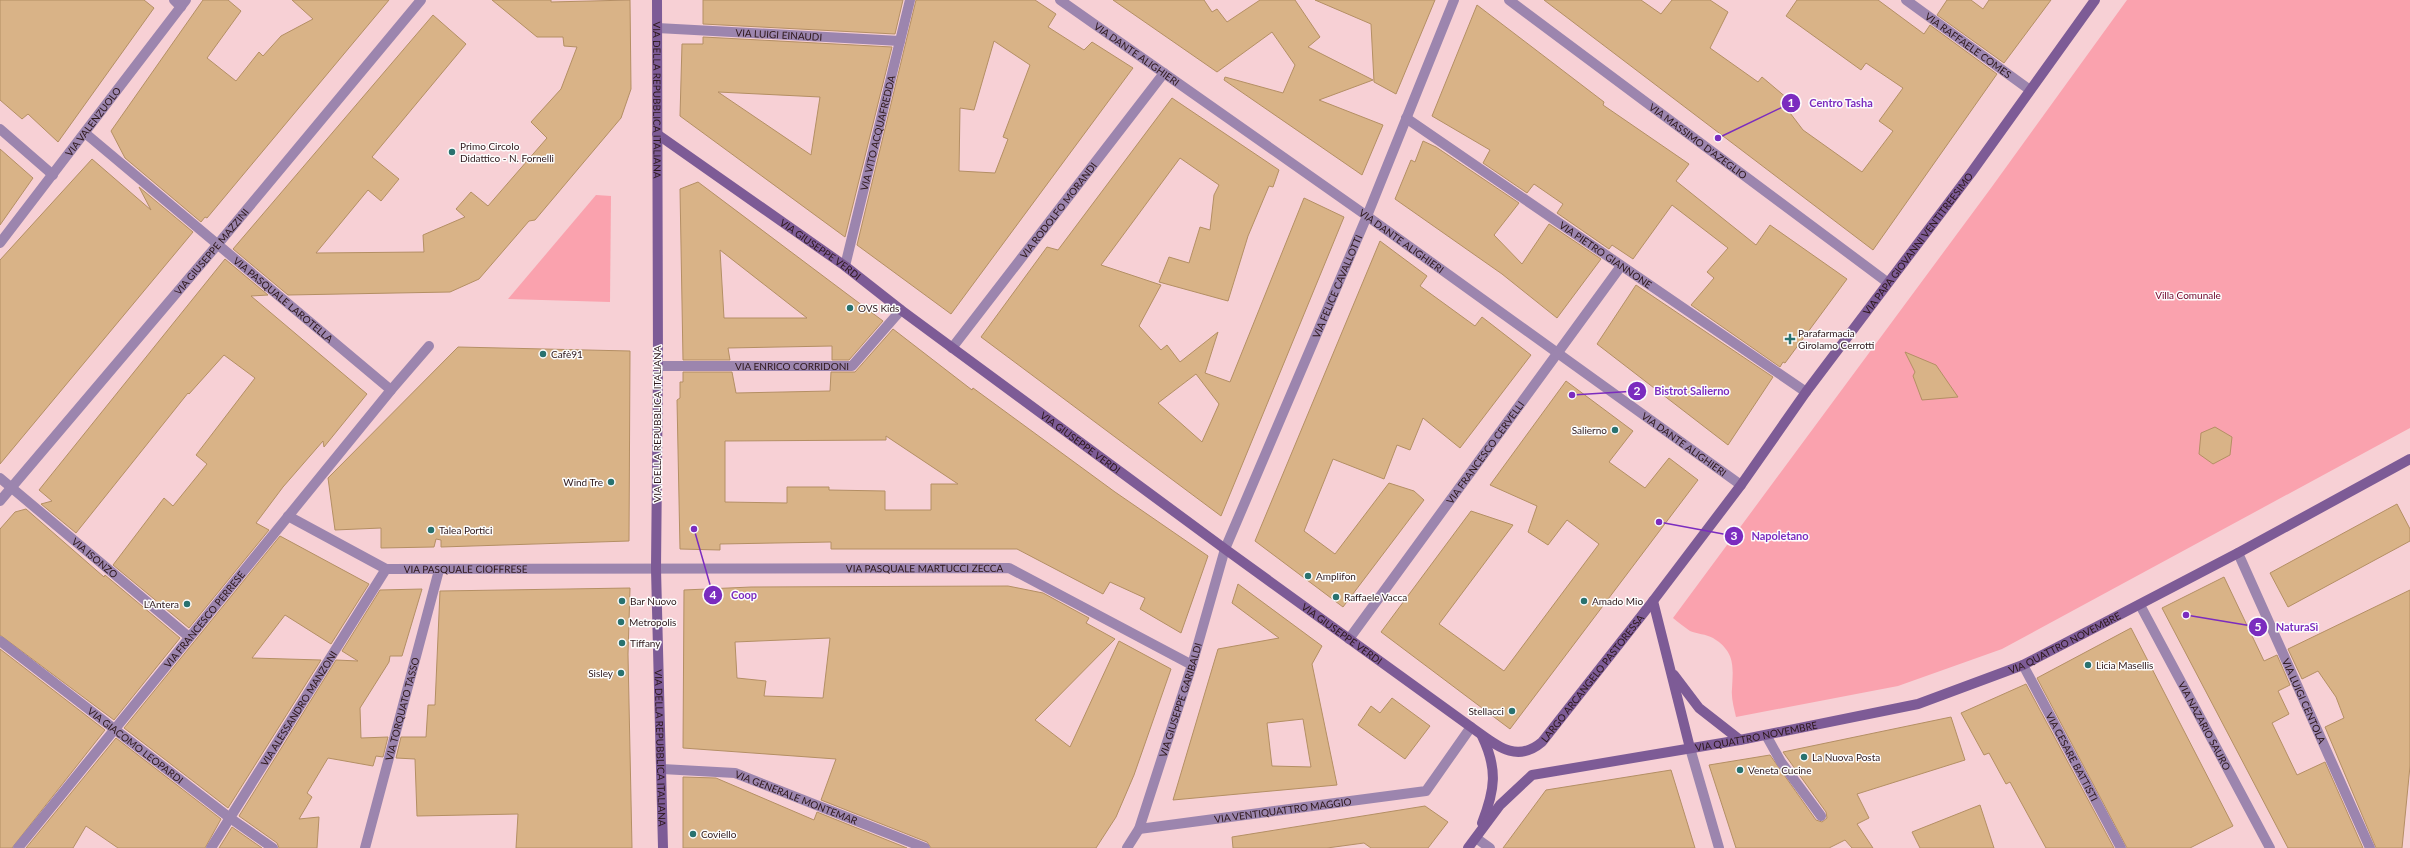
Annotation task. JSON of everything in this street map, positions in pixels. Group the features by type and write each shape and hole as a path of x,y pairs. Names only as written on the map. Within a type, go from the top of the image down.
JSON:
{"street":[{"name":"VIA GIUSEPPE MAZZINI","path":"0,501 218,244 421,0"},
{"name":"VIA DELLA REPUBBLICA ITALIANA","path":"657,0 658,366 656,569 663,848"},
{"name":"VIA VITO ACQUAFREDDA","path":"845,266 910,0"},
{"name":"VIA DANTE ALIGHIERI","path":"1060,0 1367,216 1741,485"},
{"name":"VIA FELICE CAVALLOTTI","path":"1225,549 1367,216 1454,0"},
{"name":"VIA MASSIMO D'AZEGLIO","path":"1509,0 1887,282"},
{"name":"VIA RAFFAELE COMES","path":"1906,0 2030,90"},
{"name":"VIA PAPA GIOVANNI VENTITREESIMO","path":"1653,601 1741,485 1806,392 2095,0"},
{"name":"VIA VALENZUOLO","path":"0,243 85,133 180,2"},
{"name":"VIA LUIGI EINAUDI","path":"657,28 900,41"},
{"name":"VIA RODOLFO MORANDI","path":"952,348 1164,73"},
{"name":"VIA PIETRO GIANNONE","path":"1406,118 1806,392"},
{"path":"0,129 53,174"},
{"name":"VIA PASQUALE LAROTELLA","path":"85,133 391,390"},
{"name":"VIA GIUSEPPE VERDI","path":"657,134 845,266 952,348 1225,549 1481,735 1504,750"},
{"name":"VIA FRANCESCO CERVELLI","path":"1349,639 1621,266"},
{"name":"VIA ENRICO CORRIDONI","path":"658,366 852,366 901,310"},
{"name":"VIA FRANCESCO PERRESE","path":"18,848 114,728 391,390 429,346"},
{"name":"VIA QUATTRO NOVEMBRE","path":"1690,748 1766,735 1918,704 2023,665 2238,554 2410,459"},
{"name":"VIA ISONZO","path":"0,478 189,637"},
{"name":"VIA PASQUALE CIOFFRESE","path":"288,516 386,569 656,569"},
{"name":"VIA GIUSEPPE GARIBALDI","path":"1127,848 1139,829 1192,665 1225,549"},
{"name":"VIA LUIGI CENTOLA","path":"2238,554 2370,848"},
{"name":"VIA PASQUALE MARTUCCI ZECCA","path":"656,569 1009,568 1192,665"},
{"name":"VIA ALESSANDRO MANZONI","path":"211,848 386,569"},
{"name":"VIA TORQUATO TASSO","path":"365,848 439,570"},
{"name":"LARGO ARCANGELO PASTORESSA","path":"1653,601 1690,748"},
{"name":"LARGO ARCANGELO PASTORESSA","path":"1504,750 1514,753 1525,752 1542,742 1653,601"},
{"name":"VIA NAZARIO SAURO","path":"2140,605 2270,848"},
{"name":"VIA GIACOMO LEOPARDI","path":"0,640 230,818 273,848"},
{"name":"VIA CESARE BATTISTI","path":"2023,665 2121,848"},
{"name":"LARGO ARCANGELO PASTORESSA","path":"1671,672 1699,708 1740,740"},
{"name":"VIA VENTIQUATTRO MAGGIO","path":"1139,829 1426,791 1471,727"},
{"path":"1476,838 1490,802 1494,782 1492,764 1481,735"},
{"path":"1766,735 1781,762 1821,816"},
{"path":"1468,848 1500,805 1523,781 1532,775 1690,748 1719,848"},
{"name":"VIA GENERALE MONTEMAR","path":"662,768 735,773 925,848"},
{"path":"1476,838 1490,848"}],"green space":[{"name":"Villa Comunale","path":"2127,0 2410,0 2410,428 2002,649 1898,686 1736,717 1732,696 1732,661 1726,649 1713,638 1690,631 1673,618 1991,188"},
{"path":"596,195 611,196 610,302 508,299"}],"building":[{"path":"0,0 144,0 154,8 58,142 28,114 22,119 0,100"},
{"path":"203,0 228,0 241,11 207,58 236,81 259,52 263,56 281,36 313,19 292,0 389,0 207,218 205,217 201,222 125,158 111,131"},
{"path":"492,0 551,0 551,2 630,0 631,89 621,118 535,220 529,221 479,279 450,292 288,295 233,249 433,15 466,44 372,157 399,179 381,201 368,190 316,253 424,252 423,235 465,217 456,209 471,192 488,206 547,138 531,122 561,89 577,47 564,46 563,37 537,37"},
{"path":"703,0 903,0 895,34 703,24"},
{"path":"916,0 1035,0 1056,14 1048,27 1084,50 1092,42 1133,68 951,314 857,245","holes":["994,41 1030,65 1003,137 1008,139 995,173 959,171 960,108 974,110"]},
{"path":"1113,0 1204,0 1212,12 1217,9 1227,22 1260,0 1295,0 1320,37 1308,47 1373,80 1319,100 1383,125 1362,175 1224,80 1225,77 1283,93 1295,65 1272,32 1217,72"},
{"path":"1315,0 1435,0 1396,94 1374,82 1371,24"},
{"path":"1544,0 1641,0 1661,14 1672,0 1710,0 1728,12 1710,48 1758,82 1762,77 1788,99 1784,105 1803,130 1862,172 1893,131 1879,121 1903,88 1866,63 1861,70 1786,16 1797,0 1878,0 1924,34 1930,25 1997,74 1873,250"},
{"path":"1947,0 1971,0 1983,9 1989,0 2051,0 2004,63 1937,15"},
{"path":"1477,5 1604,102 1603,105 1689,164 1676,181 1756,245 1770,225 1847,279 1785,363 1783,362 1780,367 1691,305 1714,278 1707,272 1728,248 1672,205 1633,259 1612,245 1609,249 1557,213 1563,204 1534,184 1527,193 1483,163 1490,150 1432,116"},
{"path":"703,37 892,47 845,237 680,116 682,44 703,44","holes":["718,92 820,97 811,155"]},
{"path":"1172,98 1279,170 1273,187 1269,186 1248,236 1228,301 1159,282 1169,257 1189,263 1200,227 1210,230 1214,195 1219,185 1180,158 1101,265 1161,285 1139,326 1161,350 1167,345 1180,362 1218,332 1205,373 1230,382 1304,198 1344,217 1221,516 981,337 1047,247 1058,250","holes":["1196,374 1219,404 1202,442 1158,403"]},
{"path":"1423,141 1436,147 1519,203 1494,235 1522,264 1549,224 1601,259 1557,318 1502,274 1395,199 1411,160 1415,162"},
{"path":"0,149 33,178 0,225"},
{"path":"92,159 151,210 139,187 193,232 0,464 0,260"},
{"path":"698,182 883,321 849,360 832,360 832,346 728,348 730,360 683,360 680,189","holes":["720,250 807,318 724,318"]},
{"path":"1380,241 1427,276 1420,286 1475,326 1482,317 1531,355 1460,448 1423,418 1410,450 1397,445 1384,479 1333,459 1304,531 1335,554 1389,483 1414,491 1424,500 1343,607 1255,541"},
{"path":"225,259 268,295 251,296 367,394 324,447 323,441 283,487 256,523 269,530 189,628 113,565 164,498 173,506 207,464 196,455 255,378 224,355 189,394 188,393 76,533 41,504 52,501 39,490"},
{"path":"1636,285 1773,377 1728,445 1597,344"},
{"path":"893,329 972,390 973,388 1115,492 1208,556 1181,633 1140,609 1145,598 1110,582 1103,594 1017,549 831,549 831,542 720,544 720,550 680,549 677,400 680,398 680,382 683,382 683,372 732,372 736,393 830,391 831,372 855,372","holes":["886,436 958,484 931,484 931,510 885,510 885,491 829,490 829,487 787,487 787,503 725,502 725,441 886,440"]},
{"path":"458,347 630,351 629,541 441,547 441,540 436,539 434,547 381,548 381,528 335,530 328,478"},
{"path":"1905,352 1936,365 1958,397 1922,400 1913,376 1915,372"},
{"path":"1566,381 1633,431 1609,462 1645,488 1669,458 1698,480 1510,729 1381,632 1471,511 1513,525 1439,624 1504,671 1599,544 1567,520 1548,545 1528,532 1537,506 1490,485"},
{"path":"2215,427 2232,437 2230,455 2213,464 2199,454 2201,433"},
{"path":"2397,504 2410,529 2410,541 2288,607 2270,573"},
{"path":"26,509 104,577 105,575 180,638 114,720 0,635 0,529 15,512"},
{"path":"280,536 369,584 331,644 285,615 252,658 321,660 228,808 124,728"},
{"path":"2224,577 2264,661 2277,655 2290,685 2278,691 2289,714 2272,723 2297,775 2325,762 2363,848 2288,848 2162,608"},
{"path":"1238,584 1322,646 1312,664 1337,785 1173,800 1218,649 1279,638 1232,603","holes":["1303,719 1311,767 1272,766 1267,723"]},
{"path":"1008,586 1043,593 1089,618 1086,623 1115,639 1035,720 1070,747 1119,641 1171,669 1134,775 1116,817 1096,848 931,848 927,842 821,800 836,759 683,748 684,590 751,587","holes":["830,638 823,698 764,696 766,681 737,678 735,642"]},
{"path":"630,588 628,654 632,848 516,848 518,814 417,816 415,759 396,758 401,737 426,737 428,705 435,705 440,591"},
{"path":"422,589 402,656 390,656 389,662 360,708 361,738 388,737 383,757 376,756 373,766 328,758 307,793 312,797 299,819 319,817 317,848 279,848 277,843 239,816 336,660 358,661 342,651 380,590"},
{"path":"2410,590 2410,766 2402,848 2376,848 2325,727 2344,718 2336,697 2318,671 2302,679 2288,649"},
{"path":"2131,628 2233,826 2190,848 2127,848 2037,678"},
{"path":"0,649 105,730 12,848 0,848"},
{"path":"2026,684 2114,848 2046,848 2010,782 2006,784 1989,753 1984,755 1961,713"},
{"path":"1392,698 1430,726 1405,759 1358,725 1371,706 1380,713"},
{"path":"1951,717 1965,760 1857,794 1869,818 1857,824 1873,848 1852,848 1845,840 1829,848 1736,848 1709,765 1770,755 1816,820 1822,822 1827,818 1826,812 1783,752"},
{"path":"116,738 221,819 205,848 118,848 86,826 73,848 26,848"},
{"path":"1671,770 1695,848 1503,848 1546,790"},
{"path":"683,777 716,778 814,820 817,812 907,848 683,848"},
{"path":"1980,805 1994,848 1920,848 1912,832"},
{"path":"1425,806 1448,822 1428,848 1371,848 1364,843 1327,848 1233,848 1232,837"},
{"path":"232,827 262,848 219,848"}],"place":[{"name":"Centro Tasha","path":"1718,138"},
{"name":"Primo Circolo Didattico - N. Fornelli","path":"452,152"},
{"name":"OVS Kids","path":"850,308"},
{"name":"Parafarmacia Girolamo Cerrotti","path":"1790,339"},
{"name":"Cafè91","path":"543,354"},
{"name":"Bistrot Salierno","path":"1572,395"},
{"name":"Salierno","path":"1615,430"},
{"name":"Wind Tre","path":"611,482"},
{"name":"Napoletano","path":"1659,522"},
{"name":"Coop","path":"694,529"},
{"name":"Talea Portici","path":"431,530"},
{"name":"Amplifon","path":"1308,576"},
{"name":"Raffaele Vacca","path":"1336,597"},
{"name":"Bar Nuovo","path":"622,601"},
{"name":"Amado Mio","path":"1584,601"},
{"name":"L'Antera","path":"187,604"},
{"name":"NaturaSì","path":"2186,615"},
{"name":"Metropolis","path":"621,622"},
{"name":"Tiffany","path":"622,643"},
{"name":"Licia Masellis","path":"2088,665"},
{"name":"Sisley","path":"621,673"},
{"name":"Stellacci","path":"1512,711"},
{"name":"La Nuova Posta","path":"1804,757"},
{"name":"Veneta Cucine","path":"1740,770"},
{"name":"Coviello","path":"693,834"}]}
